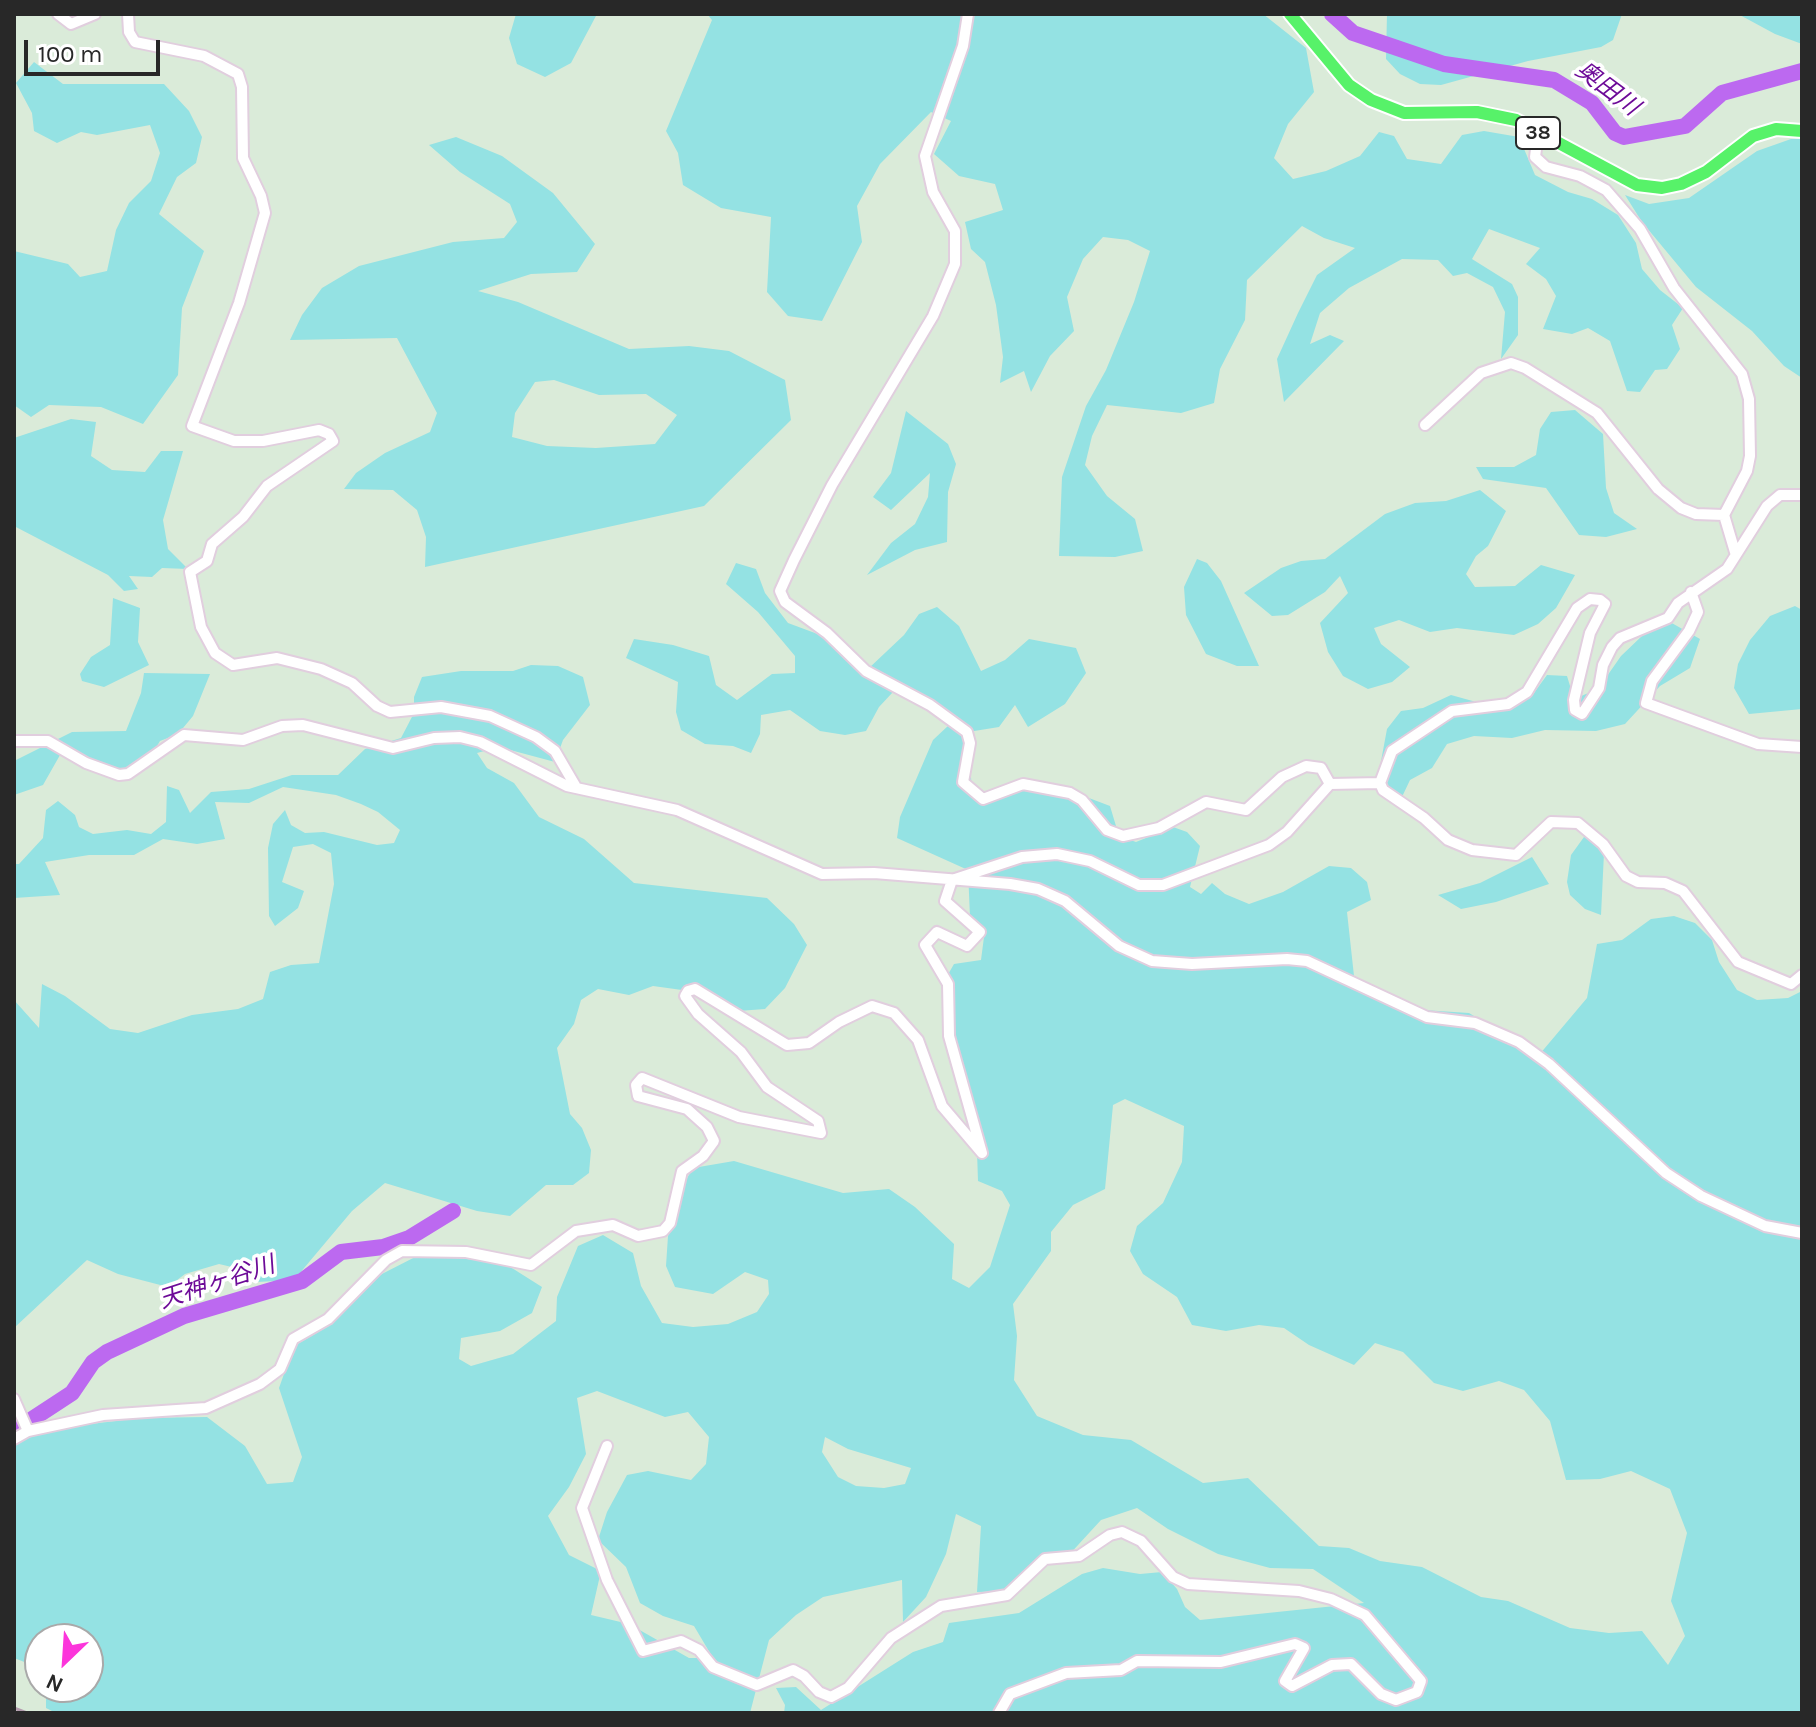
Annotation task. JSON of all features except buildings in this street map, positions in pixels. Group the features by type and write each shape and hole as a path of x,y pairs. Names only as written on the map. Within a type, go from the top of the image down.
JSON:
{"main road":[{"name":"38","path":"1290,14 1349,85 1371,100 1404,113 1477,112 1516,120 1637,185 1662,188 1681,184 1706,172 1753,136 1776,129 1802,131"}],"street":[{"path":"58,14 71,24 95,14"},
{"path":"128,14 129,32 135,42 204,56 238,74 242,87 243,158 261,196 265,213 239,303 192,426 234,441 263,441 319,430 329,434 333,441 316,456 267,486 243,517 212,544 207,561 190,572 201,627 215,653 233,665 277,658 321,669 352,683 377,706 390,712 441,707 490,716 536,737 555,751 576,787"},
{"path":"968,14 963,46 925,156 933,192 955,231 955,264 933,316 840,472 794,560 780,591 785,602 827,633 866,671 930,705 967,732 969,754 963,782 983,799 1023,784 1070,793 1082,800 1107,830 1123,836 1159,828 1206,802 1246,810 1282,777 1306,766 1321,768 1330,784"},
{"path":"1538,133 1535,157 1546,167 1580,176 1606,190 1640,229 1674,288 1742,374 1749,399 1750,456 1747,471 1724,515 1735,552"},
{"path":"1425,425 1481,373 1511,363 1525,368 1597,413 1658,489 1681,508 1696,514 1724,515"},
{"path":"1802,495 1780,495 1767,506 1727,569 1691,592 1668,618 1620,638 1612,647 1599,688 1582,714 1575,710 1574,700 1584,651 1605,604 1600,600 1584,602 1577,608 1527,692 1508,704 1452,711 1392,751 1380,783 1383,790 1424,818 1448,840 1472,850 1516,855 1551,822 1578,823 1603,844 1626,876 1638,882 1665,883 1683,891 1738,962 1791,984 1802,975"},
{"path":"1691,592 1698,612 1689,631 1652,681 1646,703 1758,744 1802,747"},
{"path":"14,741 48,741 86,763 119,775 128,774 184,735 243,740 282,726 303,725 393,748 434,738 460,737 480,742 557,781 677,810 822,874 874,873 1038,889 1065,901 1119,946 1152,961 1183,964 1287,959 1307,961 1427,1017 1475,1023 1519,1042 1549,1064 1666,1173 1701,1196 1765,1226 1802,1233"},
{"path":"14,1439 26,1426 103,1415 206,1408 260,1384 280,1369 293,1339 328,1319 386,1260 402,1251 466,1252 531,1265 576,1231 613,1225 638,1236 663,1231 670,1223 682,1171 703,1156 714,1141 707,1127 687,1109 638,1096 636,1085 642,1078 739,1117 821,1133 818,1121 767,1087 741,1052 698,1014 685,996 688,991 695,989 787,1045 809,1043 872,1006 894,1013 918,1040 942,1106 982,1153 949,1036 948,984 925,945 937,932 967,946 980,932 945,901 952,880 1022,857 1057,854 1090,861 1139,885 1163,885 1269,845 1287,832 1330,784 1380,783"},
{"path":"14,1399 26,1426"},
{"path":"607,1446 582,1508 607,1580 643,1651 681,1641 699,1650 713,1667 757,1685 793,1670 804,1676 819,1692 831,1697 848,1688 891,1638 941,1606 1007,1595 1045,1559 1079,1556 1110,1535 1122,1532 1141,1541 1173,1577 1188,1584 1299,1591 1331,1599 1365,1615 1421,1681 1417,1692 1396,1700 1381,1694 1351,1664 1341,1664 1332,1665 1292,1686 1285,1681 1304,1648 1295,1644 1221,1662 1137,1661 1121,1670 1066,1673 1010,1694 999,1713"}],"shaded area":[{"path":"516,14 597,14 571,63 545,77 517,64 509,38"},
{"path":"707,14 1263,14 1306,48 1314,92 1288,124 1274,158 1293,179 1326,171 1360,156 1379,132 1394,136 1407,159 1441,164 1462,135 1484,131 1519,137 1535,175 1568,192 1592,199 1618,215 1636,243 1642,269 1660,290 1683,308 1672,325 1680,349 1667,369 1655,370 1640,392 1627,391 1610,341 1588,328 1572,334 1543,329 1556,296 1546,279 1526,264 1540,248 1489,229 1472,259 1512,284 1518,297 1518,335 1501,359 1505,312 1493,287 1467,273 1453,276 1438,260 1402,259 1349,288 1320,313 1310,344 1330,335 1344,341 1284,402 1277,359 1298,313 1317,275 1355,248 1324,238 1302,226 1247,280 1245,320 1220,369 1214,403 1181,413 1107,405 1092,436 1085,465 1107,496 1135,519 1143,551 1115,557 1059,556 1062,477 1086,406 1106,370 1134,302 1150,251 1128,240 1103,237 1083,259 1067,297 1074,331 1050,356 1031,392 1024,371 1000,383 1003,357 996,305 985,262 971,249 965,222 1003,210 995,184 959,176 934,154 951,121 931,112 880,164 857,206 862,242 822,321 788,316 767,292 771,217 721,208 683,185 678,153 666,131 712,20"},
{"path":"1387,14 1622,14 1613,40 1601,47 1528,61 1441,85 1420,84 1400,74 1386,59"},
{"path":"1738,14 1802,14 1802,44 1775,34"},
{"path":"34,62 63,84 164,84 189,111 202,137 196,163 177,177 159,214 204,251 182,308 178,375 143,424 101,407 49,405 31,417 14,405 14,251 68,264 80,277 107,271 116,230 129,203 151,181 160,153 150,125 97,135 81,132 57,143 34,131 32,113 16,83"},
{"path":"456,137 502,156 553,193 595,244 577,272 531,274 478,291 518,302 629,349 689,346 729,351 785,380 791,420 704,506 425,567 426,537 417,510 393,490 344,489 356,473 385,453 430,432 437,413 397,338 290,340 302,315 322,288 359,266 453,242 504,238 517,222 510,204 460,172 429,145","holes":["554,380 599,395 646,394 677,415 655,444 596,448 547,446 512,437 515,413 535,382"]},
{"path":"1791,139 1802,139 1802,378 1784,366 1752,331 1696,287 1642,222 1625,195 1649,204 1689,198 1757,151"},
{"path":"1575,410 1603,434 1606,488 1614,513 1637,529 1606,537 1579,535 1546,488 1483,479 1476,467 1514,467 1536,455 1540,429 1551,412"},
{"path":"906,411 948,444 956,464 948,492 947,542 915,550 867,575 891,543 915,524 928,497 930,473 891,510 873,497 891,473"},
{"path":"71,419 96,422 91,456 112,470 145,472 161,451 183,451 163,520 168,549 188,569 162,568 152,577 129,576 138,589 124,591 108,575 14,526 14,438"},
{"path":"1480,490 1506,511 1488,546 1476,556 1466,574 1475,587 1515,586 1541,565 1575,575 1556,608 1538,624 1514,635 1457,628 1430,632 1399,620 1374,628 1381,644 1410,667 1392,682 1368,689 1343,676 1328,652 1320,623 1348,593 1340,576 1325,592 1288,615 1272,616 1244,593 1281,568 1301,561 1325,559 1385,514 1415,503 1446,501"},
{"path":"1197,559 1207,563 1221,581 1259,666 1237,666 1206,654 1186,615 1184,587"},
{"path":"736,563 756,569 765,593 788,623 823,636 868,669 904,635 919,614 937,607 959,626 981,671 1005,660 1029,639 1076,648 1086,673 1065,704 1028,727 1015,705 999,727 968,732 972,792 1000,798 1021,790 1081,795 1110,806 1119,836 1136,842 1173,827 1187,832 1200,846 1190,887 1201,894 1212,883 1225,894 1249,904 1283,892 1329,866 1351,868 1367,882 1371,900 1347,912 1354,976 1379,992 1423,1010 1469,1013 1539,1055 1587,998 1597,944 1622,940 1651,919 1674,916 1695,923 1712,940 1719,962 1737,990 1757,1000 1788,998 1802,991 1802,1713 784,1713 785,1705 776,1688 796,1687 821,1710 913,1652 943,1642 949,1623 1019,1613 1082,1574 1103,1568 1140,1574 1162,1572 1177,1589 1185,1607 1200,1620 1364,1603 1313,1569 1270,1568 1218,1554 1168,1529 1137,1508 1101,1520 1067,1557 1049,1560 1007,1591 977,1592 981,1526 956,1514 946,1554 926,1597 903,1622 902,1580 823,1597 796,1615 769,1640 750,1713 56,1713 46,1708 46,1703 104,1703 104,1623 24,1623 24,1662 14,1658 14,1443 57,1428 141,1418 207,1417 245,1446 267,1484 293,1482 302,1457 279,1388 294,1346 318,1332 378,1276 421,1254 504,1263 542,1287 532,1313 500,1331 461,1338 459,1359 471,1366 513,1354 556,1321 557,1297 578,1246 603,1235 633,1253 641,1286 662,1323 693,1327 728,1324 757,1312 769,1294 768,1280 745,1272 713,1294 675,1287 666,1266 668,1236 682,1187 693,1168 734,1161 843,1193 889,1189 915,1207 954,1244 952,1279 969,1288 990,1267 1010,1205 1002,1191 978,1181 976,1122 959,1089 948,1049 942,985 954,964 981,960 984,937 970,917 968,870 897,838 900,817 933,740 950,724 925,704 893,692 879,707 866,731 845,735 820,731 790,710 761,715 760,734 751,753 733,746 705,744 681,730 676,712 678,682 626,658 634,639 673,645 709,656 716,685 737,700 772,674 795,673 795,656 758,612 726,584","holes":["1125,1099 1184,1126 1182,1162 1163,1203 1137,1226 1130,1251 1143,1274 1177,1297 1192,1325 1226,1331 1259,1325 1284,1328 1309,1345 1354,1365 1375,1343 1403,1352 1434,1383 1463,1391 1499,1381 1524,1390 1550,1421 1566,1480 1600,1479 1631,1471 1670,1489 1687,1533 1671,1601 1685,1636 1668,1665 1642,1631 1609,1633 1570,1628 1508,1601 1481,1597 1422,1567 1380,1561 1349,1548 1319,1546 1248,1478 1203,1483 1131,1440 1083,1435 1037,1416 1014,1380 1017,1336 1013,1304 1051,1251 1051,1232 1073,1205 1105,1189 1113,1105","597,1391 665,1417 688,1412 709,1437 706,1464 691,1480 648,1471 627,1475 607,1512 598,1540 626,1567 640,1603 663,1616 694,1626 713,1658 689,1658 629,1624 591,1615 601,1571 569,1555 548,1516 569,1487 586,1454 577,1398","825,1437 848,1449 911,1468 905,1484 884,1488 856,1486 838,1477 822,1452"]},
{"path":"113,598 140,608 138,642 149,665 104,687 82,681 80,674 91,657 110,645"},
{"path":"1795,606 1802,610 1802,709 1749,714 1734,688 1738,664 1750,640 1770,616"},
{"path":"1670,622 1700,639 1690,668 1660,686 1625,724 1596,731 1545,730 1512,738 1474,736 1447,744 1432,768 1410,780 1401,799 1384,789 1379,772 1387,729 1401,711 1423,708 1451,695 1505,710 1531,697 1547,675 1567,676 1574,699 1598,689 1621,656 1643,635"},
{"path":"531,665 558,666 583,677 590,705 563,740 555,762 499,747 477,753 487,768 514,783 539,817 584,839 634,883 767,898 794,924 807,945 785,988 765,1009 738,1011 682,990 653,986 629,995 598,989 581,1000 574,1024 557,1048 570,1114 582,1128 591,1150 589,1173 573,1185 546,1185 510,1216 477,1211 385,1183 352,1211 294,1280 257,1282 236,1268 219,1264 185,1274 168,1287 118,1274 87,1260 14,1328 14,1000 39,1028 42,984 65,996 110,1029 138,1033 192,1015 238,1009 263,999 270,972 291,965 319,963 334,884 331,853 313,844 293,847 282,882 304,891 298,908 275,926 269,916 268,848 273,824 285,810 291,825 305,833 324,832 377,845 394,843 400,830 378,812 361,804 336,795 283,787 249,803 215,802 225,839 197,844 163,839 134,855 89,855 45,862 60,895 14,898 14,864 19,864 43,838 46,810 58,801 75,815 79,827 93,834 127,830 151,834 166,822 167,786 179,790 190,813 211,792 249,789 292,775 338,775 365,749 401,738 414,713 414,697 422,677 461,671 513,671"},
{"path":"144,673 210,674 193,716 178,734 160,741 143,769 107,772 64,748 43,785 14,795 14,761 72,732 126,731 141,693"},
{"path":"1596,835 1604,853 1601,915 1585,909 1570,895 1567,882 1571,855 1584,837"},
{"path":"1532,857 1549,884 1496,902 1461,909 1438,895 1480,883"}],"waterway":[{"name":"奥田川","path":"1332,14 1353,33 1444,64 1554,80 1592,103 1615,133 1624,137 1685,126 1722,93 1802,71"},
{"name":"天神ヶ谷川","path":"14,1431 72,1393 93,1362 107,1352 184,1316 302,1281 341,1252 383,1247 409,1238 453,1211"}],"railway":[{"path":"14,1708 27,1713"}]}
